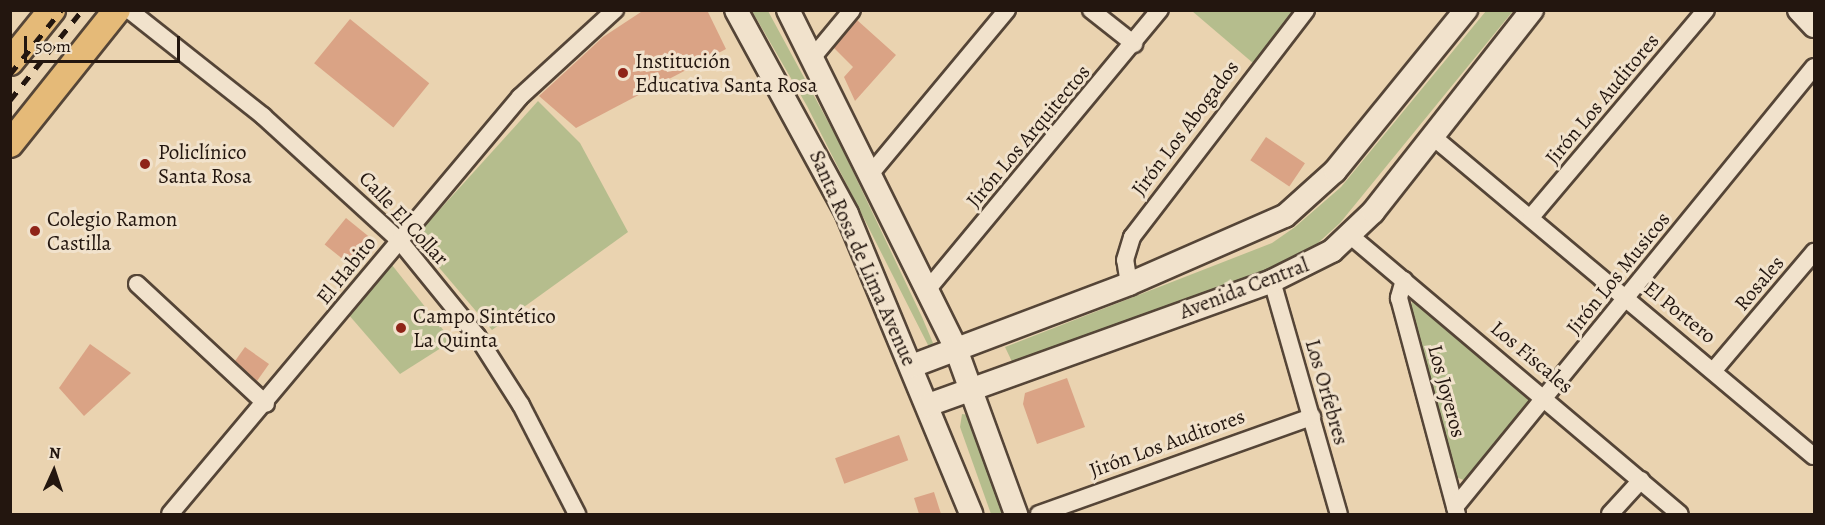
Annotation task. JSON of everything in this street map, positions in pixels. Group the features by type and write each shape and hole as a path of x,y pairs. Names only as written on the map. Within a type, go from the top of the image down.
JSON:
{"main road":[{"path":"10,62 52,10"},
{"path":"10,144 117,10"},
{"name":"Santa Rosa de Lima Avenue","path":"736,10 814,147 912,366 971,514"},
{"name":"Santa Rosa de Lima Avenue","path":"788,10 872,172 956,349 1016,514"},
{"path":"912,366 1129,284 1254,233 1313,194 1466,10"},
{"name":"Avenida Central","path":"928,405 1272,281 1352,237 1532,10"},
{"path":"1798,10 1815,26"}],"street":[{"name":"Calle El Collar","path":"129,10 263,116 399,240 483,345 521,405 577,514"},
{"name":"El Habito","path":"170,514 266,404 399,240 520,98 615,10"},
{"path":"813,57 852,10"},
{"path":"872,172 1007,10"},
{"path":"1091,10 1134,44"},
{"name":"Jirón Los Arquitectos","path":"928,289 1160,10"},
{"name":"Jirón Los Abogados","path":"1129,284 1125,260 1132,237 1306,10"},
{"name":"Jirón Los Auditores","path":"1531,217 1706,10"},
{"name":"Jirón Los Musicos","path":"1456,511 1626,297 1815,67"},
{"name":"El Portero","path":"1432,136 1714,370 1812,448"},
{"name":"Los Fiscales","path":"1352,237 1547,399 1680,514"},
{"name":"Rosales","path":"1714,370 1815,252"},
{"name":"Los Joyeros","path":"1404,280 1399,298 1456,511"},
{"name":"Los Orfebres","path":"1272,281 1338,514"},
{"path":"137,284 266,404"},
{"name":"Jirón Los Auditores","path":"1039,514 1311,417"},
{"path":"1610,514 1641,480"}],"green space":[{"path":"752,11 768,11 838,140 922,317 933,343 930,349 807,106"},
{"path":"1192,11 1293,11 1253,63"},
{"path":"1486,11 1513,11 1340,223 1308,252 1264,274 1015,368 1005,347 1272,243 1295,227 1341,187"},
{"path":"538,101 580,143 628,232 492,330 414,238"},
{"name":"Campo Sintético La Quinta","path":"392,265 452,341 400,374 348,314"},
{"path":"1421,299 1533,396 1466,481 1456,477 1409,309 1413,300"},
{"path":"962,414 969,415 1007,514 991,514 960,427"}],"building":[{"name":"Institución Educativa Santa Rosa","path":"644,10 707,10 726,49 576,128 539,96 603,37"},
{"path":"350,19 429,83 393,127 314,63"},
{"path":"857,20 896,55 855,101 844,77 853,67 834,48"},
{"path":"1266,137 1305,163 1289,186 1250,160"},
{"path":"346,218 376,242 354,268 325,244"},
{"path":"90,344 131,373 84,416 59,388"},
{"path":"245,347 269,364 257,381 235,361"},
{"path":"1067,378 1085,427 1037,444 1023,404 1025,393"},
{"path":"899,435 908,460 844,484 835,458"},
{"path":"934,492 941,514 919,514 914,498"}],"railway":[{"path":"10,74 61,10"},
{"path":"10,100 82,10"}],"place":[{"name":"Institución Educativa Santa Rosa","path":"623,73"},
{"name":"Policlínico Santa Rosa","path":"145,164"},
{"name":"Colegio Ramon Castilla","path":"35,231"},
{"name":"Campo Sintético La Quinta","path":"401,328"}]}
